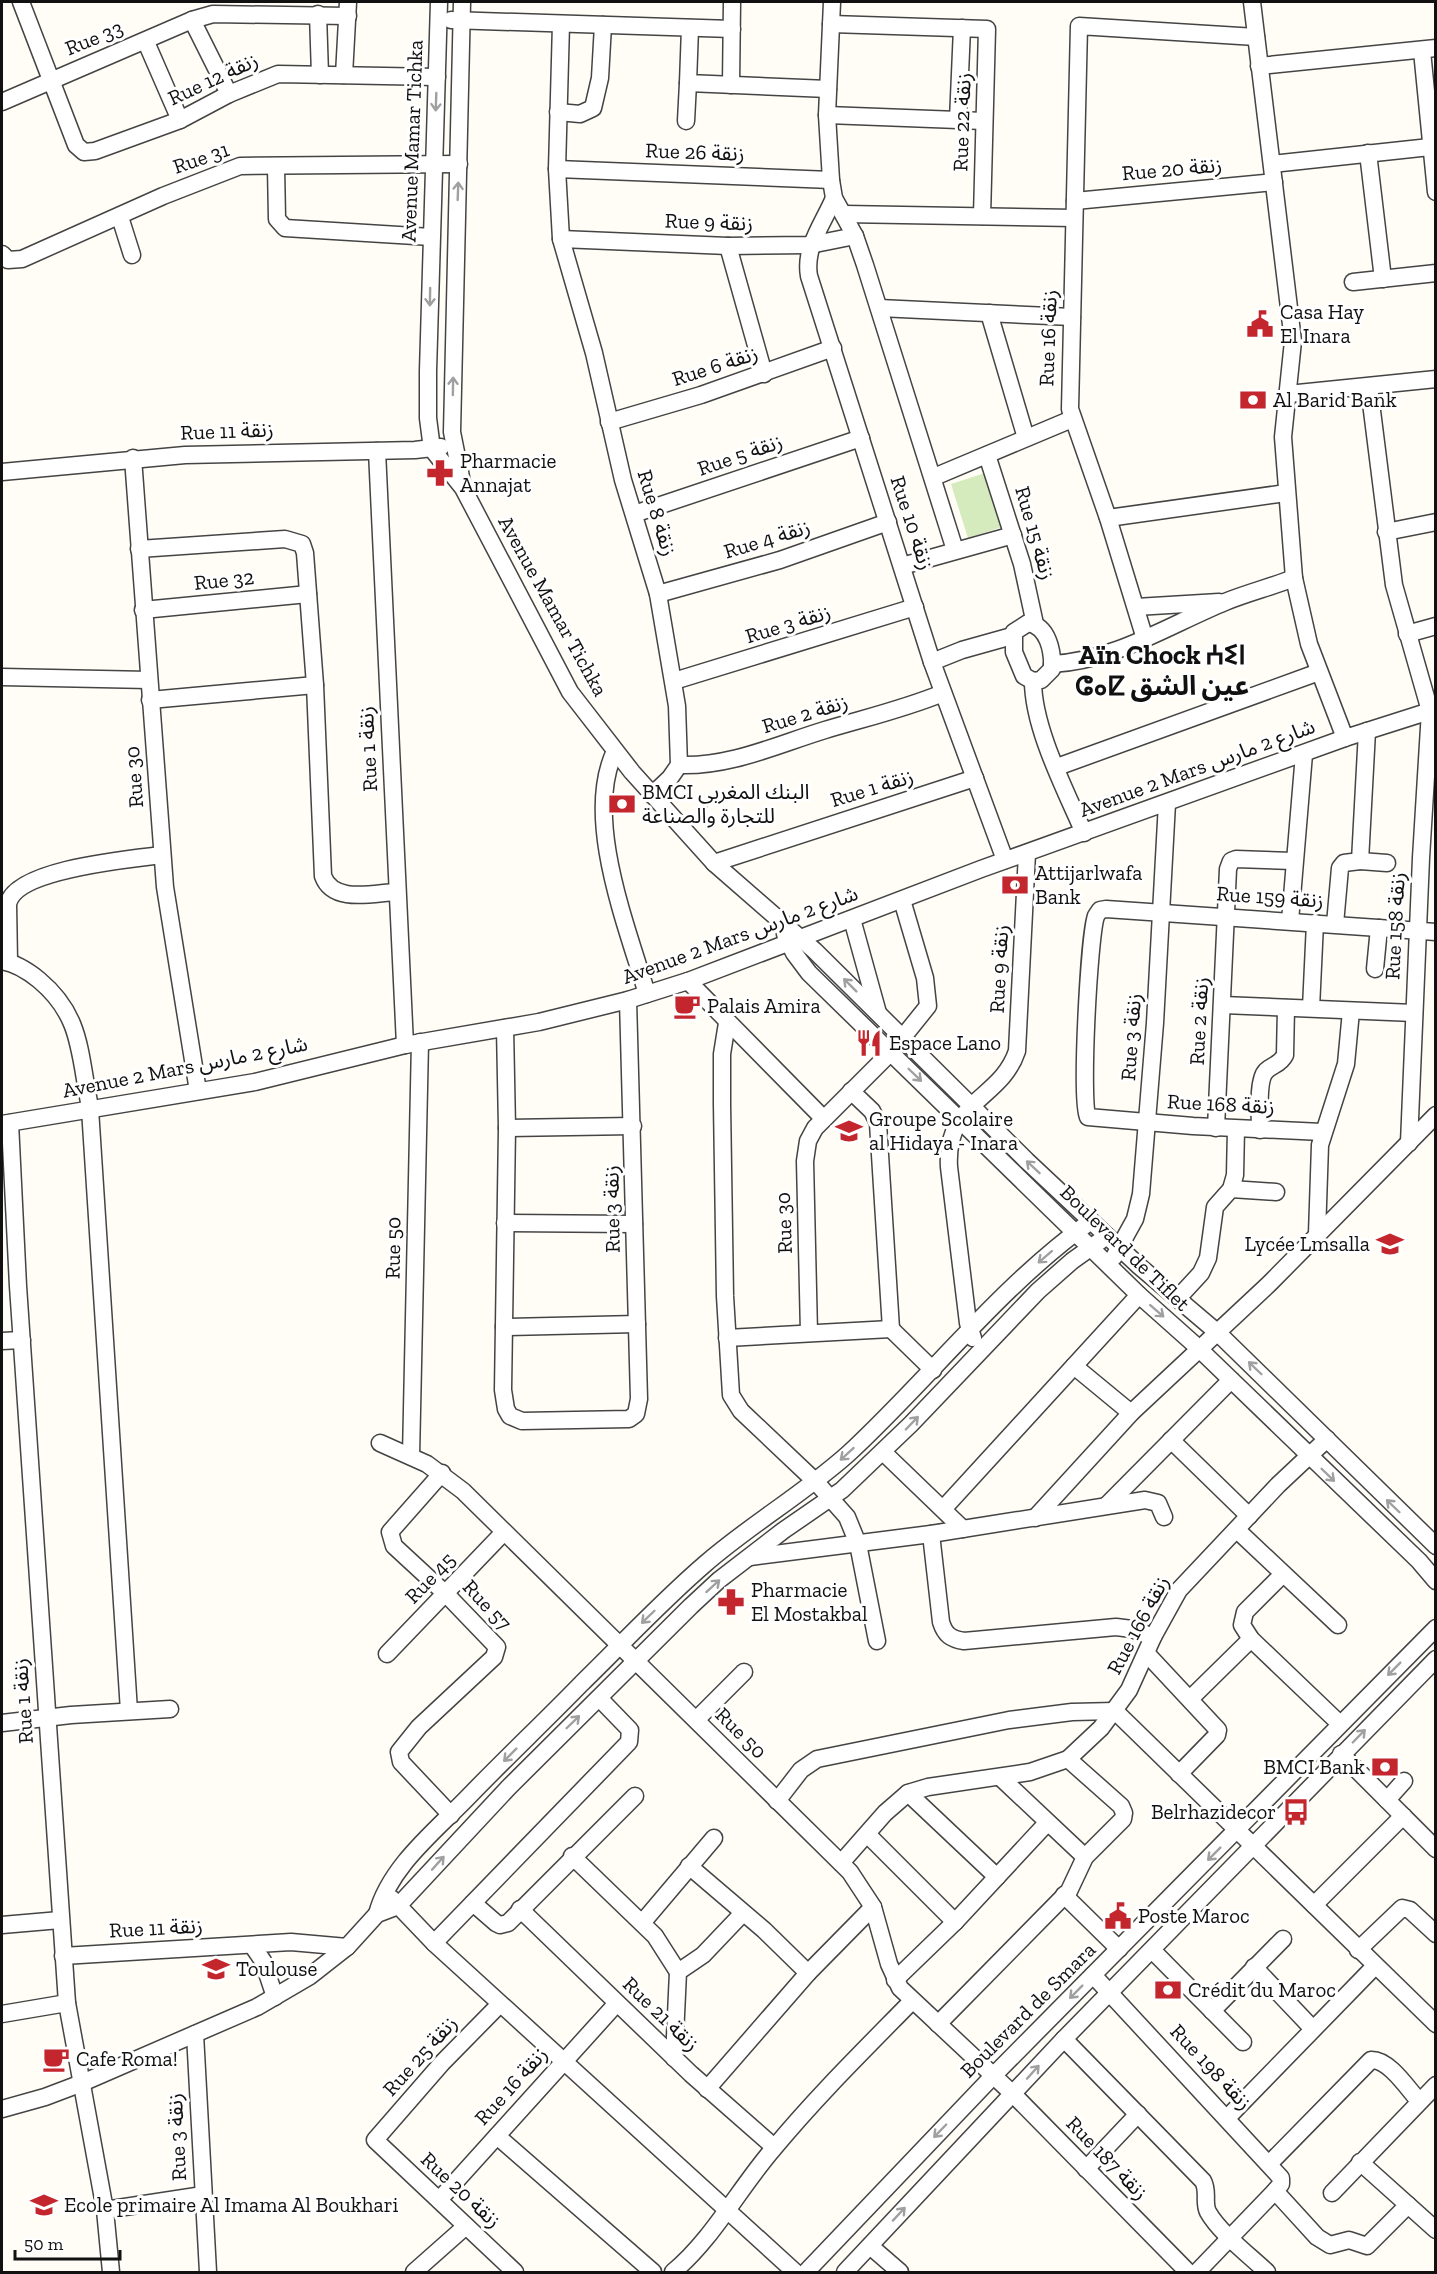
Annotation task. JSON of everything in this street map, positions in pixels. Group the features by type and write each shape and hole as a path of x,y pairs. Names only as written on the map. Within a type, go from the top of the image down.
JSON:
{"street":[{"path":"21,2 50,80"},
{"name":"Avenue Mamar Tichka","path":"439,2 428,418 432,449 463,488 558,672 580,708 652,795 714,863 783,925 794,940"},
{"name":"Avenue Mamar Tichka","path":"462,2 453,346 453,445 463,488"},
{"path":"731,85 732,2"},
{"path":"832,2 827,115 834,198 855,236 956,550"},
{"path":"1252,2 1293,341 1283,437 1294,578 1303,621 1319,672 1345,738"},
{"path":"344,75 348,9"},
{"name":"Rue 33","path":"2,102 50,80 146,42 192,20 213,14 318,14 348,9"},
{"path":"318,14 320,75"},
{"path":"439,19 732,29"},
{"path":"192,20 229,94"},
{"name":"Rue 8 زنقة","path":"561,24 556,169 561,239 594,353 609,422 634,514 658,594 674,681 679,765"},
{"path":"831,24 962,28"},
{"path":"558,112 580,114 593,108 600,78 603,25"},
{"name":"Rue 16 زنقة","path":"1145,639 1108,518 1072,419 1069,388 1079,26 1256,37"},
{"path":"686,121 690,28"},
{"name":"Rue 22 زنقة","path":"958,120 962,28 987,29 982,216"},
{"path":"146,42 180,120"},
{"path":"1259,66 1429,50 1430,147 1436,192"},
{"name":"Rue 12 زنقة","path":"50,80 76,145 84,152 94,151 180,120 229,94 278,74 436,77"},
{"path":"688,83 828,89"},
{"path":"827,115 984,121"},
{"path":"1272,164 1430,147"},
{"path":"1368,153 1383,279"},
{"name":"Rue 31","path":"5,257 22,259 163,196 240,166 459,164"},
{"path":"276,167 277,219 285,228 431,237"},
{"name":"Rue 26 زنقة","path":"556,169 831,180"},
{"name":"Rue 20 زنقة","path":"844,214 982,216 1074,210 1274,182"},
{"name":"Rue 10 زنقة","path":"834,198 810,245 807,265 809,276 932,662 1005,861"},
{"path":"120,217 132,255"},
{"name":"Rue 9 زنقة","path":"561,239 728,246 810,245 855,236"},
{"path":"728,246 764,374"},
{"path":"1353,282 1436,273"},
{"path":"879,308 1071,317"},
{"name":"Rue 16 زنقة","path":"989,313 1026,438"},
{"name":"Rue 6 زنقة","path":"609,422 701,396 833,348"},
{"path":"1288,394 1436,379"},
{"name":"Rue 158 زنقة","path":"1369,387 1394,585 1407,634 1433,710 1418,930 1409,1143"},
{"path":"934,477 1072,419"},
{"name":"Rue 5 زنقة","path":"634,514 861,438"},
{"name":"Rue 11 زنقة","path":"2,472 132,458 229,453 432,449 453,445"},
{"name":"Rue 1 زنقة","path":"377,451 396,892 412,1043"},
{"name":"Rue 15 زنقة","path":"987,455 1013,535 1035,624 1044,631 1052,664"},
{"name":"Rue 30","path":"132,458 162,855 173,951 198,1091"},
{"path":"1108,518 1286,493"},
{"name":"Rue 4 زنقة","path":"658,594 780,560 888,522"},
{"path":"1386,531 1436,522"},
{"path":"902,566 1013,535"},
{"path":"139,549 285,539 299,542 305,550 315,685 325,882 339,893 396,892"},
{"path":"1033,681 1046,678 1052,664 1080,662 1145,639 1224,602 1294,578"},
{"name":"Rue 32","path":"143,610 308,594"},
{"path":"1136,606 1224,602"},
{"name":"Rue 3 زنقة","path":"674,681 915,607"},
{"path":"932,662 962,650 1012,636 1022,625 1035,624"},
{"path":"1407,634 1436,626"},
{"path":"1012,636 1020,671 1033,681 1036,715 1084,833"},
{"path":"1057,767 1319,672"},
{"path":"2,677 149,680"},
{"path":"150,700 315,685"},
{"name":"Rue 2 زنقة","path":"679,765 731,760 900,710 943,693"},
{"name":"Avenue 2 Mars شارع 2 مارس","path":"6,1124 89,1105 255,1082 412,1043 505,1028 628,1000 688,981 1027,852 1345,738 1433,710"},
{"path":"1360,861 1367,731"},
{"path":"615,751 603,786 604,826 619,894 647,994"},
{"path":"1290,921 1293,861 1304,754"},
{"path":"652,795 670,778 679,765"},
{"name":"Rue 1 زنقة","path":"714,863 975,778"},
{"name":"Rue 3 زنقة","path":"1108,1265 1120,1248 1138,1207 1148,1122 1167,803"},
{"name":"Rue 9 زنقة","path":"965,1112 1008,1067 1017,1051 1027,852"},
{"path":"129,1711 89,1105 76,1033 68,1010 58,997 32,975 5,962 7,893 62,872 162,855"},
{"name":"Rue 2 زنقة","path":"1216,1128 1228,869 1231,861 1236,859 1293,861"},
{"path":"1335,924 1340,868 1344,863 1360,861 1387,863"},
{"name":"Rue 30","path":"809,1333 805,1155 810,1134 823,1118 891,1052 926,1010 929,1000 902,900"},
{"name":"Rue 159 زنقة","path":"1085,1111 1084,1072 1094,925 1100,910 1162,911 1436,932"},
{"path":"852,919 878,1014"},
{"path":"1311,1008 1315,922"},
{"path":"1375,969 1378,928"},
{"name":"Boulevard de Tiflet","path":"794,940 878,1014 1090,1248 1232,1380 1419,1561 1436,1581"},
{"name":"Boulevard de Tiflet","path":"794,940 809,973 891,1052 965,1112 1218,1333 1436,1546"},
{"path":"688,981 823,1118"},
{"name":"Rue 3 زنقة","path":"504,1327 504,1402 513,1418 607,1420 634,1417 639,1399 628,1000"},
{"path":"1223,1005 1414,1013"},
{"path":"1260,1130 1262,1079 1268,1070 1281,1062 1285,1055 1286,1008"},
{"path":"1317,1234 1318,1168 1322,1132 1346,1064 1351,1011"},
{"path":"727,1023 722,1083 730,1390 734,1404 816,1482 847,1517 858,1544 877,1641"},
{"path":"505,1028 507,1128 504,1327 637,1324"},
{"name":"Rue 50","path":"411,1456 412,1043"},
{"path":"851,1091 872,1111 879,1126 891,1329 933,1370"},
{"name":"Rue 168 زنقة","path":"1085,1111 1088,1117 1095,1119 1216,1128 1322,1132"},
{"path":"965,1112 951,1137 949,1153 969,1333 982,1350"},
{"path":"1035,1518 1131,1413 1218,1333 1436,1115"},
{"name":"Rue 1 زنقة","path":"6,1124 67,2003 105,2210 111,2272"},
{"path":"507,1128 633,1126"},
{"path":"1178,1298 1205,1266 1215,1207 1231,1189 1236,1165 1236,1129"},
{"path":"1231,1189 1276,1192"},
{"path":"2,2109 45,2097 82,2083 275,1997 310,1976 347,1947 377,1914 384,1891 402,1868 451,1815 619,1645 723,1549 816,1482 933,1370 1040,1262 1091,1221"},
{"path":"505,1223 634,1224"},
{"path":"377,1914 398,1906 509,1787 691,1606 749,1558 831,1498 883,1452 1038,1291 1107,1236"},
{"path":"944,1508 1139,1295"},
{"path":"727,1338 891,1329"},
{"path":"2,1341 22,1340"},
{"path":"1074,1366 1131,1413"},
{"path":"1107,1505 1232,1380"},
{"name":"Rue 166 زنقة","path":"1068,1760 1115,1711 1130,1690 1153,1636 1179,1590 1327,1438"},
{"path":"1171,1440 1249,1516"},
{"name":"Rue 50","path":"380,1443 411,1456 442,1473 841,1863 858,1882 873,1908 895,1980 912,2001 994,2075"},
{"path":"883,1452 944,1508 963,1529"},
{"name":"Rue 57","path":"442,1473 394,1524 390,1538 400,1552 447,1594 494,1641 497,1650 403,1744 399,1757 451,1815"},
{"path":"749,1558 932,1534 1150,1500 1158,1503 1164,1517"},
{"path":"1237,1530 1338,1625"},
{"name":"Rue 45","path":"387,1654 504,1532"},
{"path":"932,1534 941,1622 945,1632 951,1638 964,1641 1116,1627 1132,1629 1153,1636"},
{"path":"1283,1574 1242,1617 1243,1628 1251,1639 1340,1724"},
{"name":"Boulevard de Smara","path":"806,2272 994,2075 1436,1628"},
{"path":"1190,1699 1251,1639"},
{"path":"1147,1654 1216,1726 1218,1732 1179,1774"},
{"path":"845,2272 1064,2039 1436,1659"},
{"path":"696,1720 744,1672"},
{"path":"434,1943 629,1742 630,1730 599,1698"},
{"path":"2,1723 170,1709"},
{"path":"777,1801 801,1770 817,1759 1009,1720 1072,1712 1115,1711 1436,2024"},
{"path":"1341,1754 1436,1849"},
{"path":"841,1863 885,1813 908,1793 1036,1770 1068,1760 1121,1806 1125,1813 1120,1823 1085,1857 1073,1885 938,2024"},
{"path":"1000,1777 1085,1857"},
{"path":"1387,1800 1404,1781"},
{"path":"908,1793 997,1877"},
{"path":"473,1903 500,1925 508,1923 572,1856 635,1796"},
{"path":"1314,1905 1403,1816"},
{"path":"895,1980 955,1922 1047,1823"},
{"path":"868,1835 955,1922"},
{"path":"642,1923 714,1838"},
{"path":"572,1856 642,1923 665,1948 678,1971 674,2058"},
{"path":"689,1866 808,1973"},
{"path":"384,1891 434,1943 563,2063 795,2272"},
{"path":"1064,1895 1119,1949"},
{"path":"706,2089 808,1973 873,1908"},
{"path":"1358,1950 1402,1908 1410,1910 1435,1933"},
{"name":"Rue 21 زنقة","path":"520,1909 706,2089 774,2147"},
{"path":"678,1971 704,1954 743,1913"},
{"path":"2,1925 60,1920"},
{"path":"1212,2011 1283,1940"},
{"name":"Rue 11 زنقة","path":"63,1956 299,1942 347,1947"},
{"path":"252,1945 263,1962 275,1997"},
{"path":"1152,1950 1243,2042"},
{"path":"1227,2118 1312,2028 1376,1966"},
{"path":"1254,1967 1312,2028"},
{"name":"Rue 198 زنقة","path":"1094,1975 1280,2175 1278,2188 1322,2242 1335,2245 1349,2240 1364,2246 1372,2242 1408,2205"},
{"path":"673,2272 774,2147 843,2071 912,2001"},
{"path":"2,2014 67,2003"},
{"name":"Rue 16 زنقة","path":"439,2200 617,2003"},
{"name":"Rue 25 زنقة","path":"375,2140 442,2063 500,2004"},
{"name":"Rue 3 زنقة","path":"195,2034 208,2272"},
{"path":"1064,2039 1203,2181 1207,2190 1207,2210 1267,2272"},
{"path":"1269,2164 1371,2060 1377,2060 1386,2066 1419,2101"},
{"name":"Rue 187 زنقة","path":"994,2075 1188,2272"},
{"path":"1332,2193 1436,2085"},
{"path":"1086,2169 1138,2114"},
{"path":"497,2136 653,2272"},
{"name":"Rue 20 زنقة","path":"375,2140 515,2272"},
{"path":"1360,2162 1436,2229"},
{"path":"1197,2272 1278,2188"},
{"path":"105,2210 203,2195"},
{"path":"414,2272 466,2226"},
{"path":"870,2246 900,2272"}],"green space":[{"path":"985,473 1002,527 968,538 951,484"}],"place":[{"name":"Casa Hay El Inara","path":"1260,324"},
{"name":"Al Barid Bank","path":"1253,400"},
{"name":"Pharmacie Annajat","path":"440,473"},
{"name":"BMCI البنك المغربي للتجارة والصناعة","path":"622,804"},
{"name":"Attijarlwafa Bank","path":"1015,885"},
{"name":"Palais Amira","path":"687,1006"},
{"name":"Espace Lano","path":"869,1043"},
{"name":"Groupe Scolaire al Hidaya - Inara","path":"849,1131"},
{"name":"Lycée Lmsalla","path":"1390,1244"},
{"name":"Pharmacie El Mostakbal","path":"731,1602"},
{"name":"BMCI Bank","path":"1385,1767"},
{"name":"Belrhazidecor","path":"1296,1812"},
{"name":"Poste Maroc","path":"1118,1916"},
{"name":"Toulouse","path":"216,1969"},
{"name":"Crédit du Maroc","path":"1168,1990"},
{"name":"Cafe Roma!","path":"56,2059"},
{"name":"Ecole primaire Al Imama Al Boukhari","path":"44,2205"}],"district":[{"name":"Aïn Chock ⵄⵉⵏ ⵛⴰⵇ عين الشق","path":"1162,670"}]}
